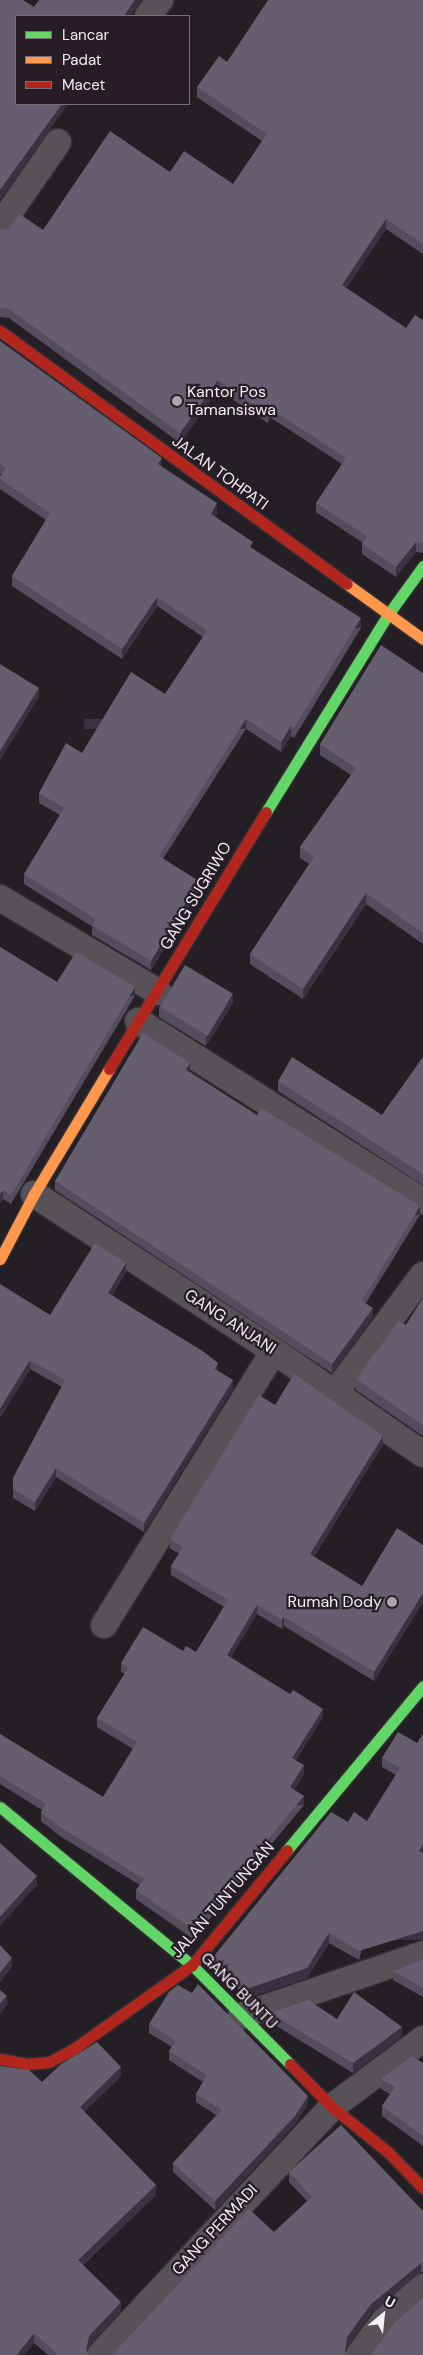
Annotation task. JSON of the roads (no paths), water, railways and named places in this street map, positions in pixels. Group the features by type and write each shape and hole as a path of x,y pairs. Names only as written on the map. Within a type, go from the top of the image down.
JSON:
{"street":[{"path":"149,15 160,0"},
{"path":"0,226 58,142"},
{"name":"JALAN TOHPATI","path":"0,331 387,616 423,639"},
{"name":"GANG SUGRIWO","path":"0,1259 34,1194 138,1021 158,992 387,616 423,566"},
{"path":"0,898 158,992"},
{"path":"138,1021 423,1201"},
{"name":"GANG ANJANI","path":"34,1194 274,1351 423,1454"},
{"path":"335,1393 423,1275"},
{"path":"104,1625 274,1351"},
{"name":"JALAN TUNTUNGAN","path":"0,2059 27,2064 49,2062 72,2050 192,1965 423,1686"},
{"name":"GANG BUNTU","path":"0,1807 192,1965 332,2106 388,2152 423,2188"},
{"path":"241,2016 423,1954"},
{"name":"GANG PERMADI","path":"100,2355 332,2106 423,2039"},
{"path":"359,2355 383,2322 423,2287"}],"place":[{"name":"Kantor Pos Tamansiswa","path":"177,401"},
{"name":"Rumah Dody","path":"392,1602"}]}
